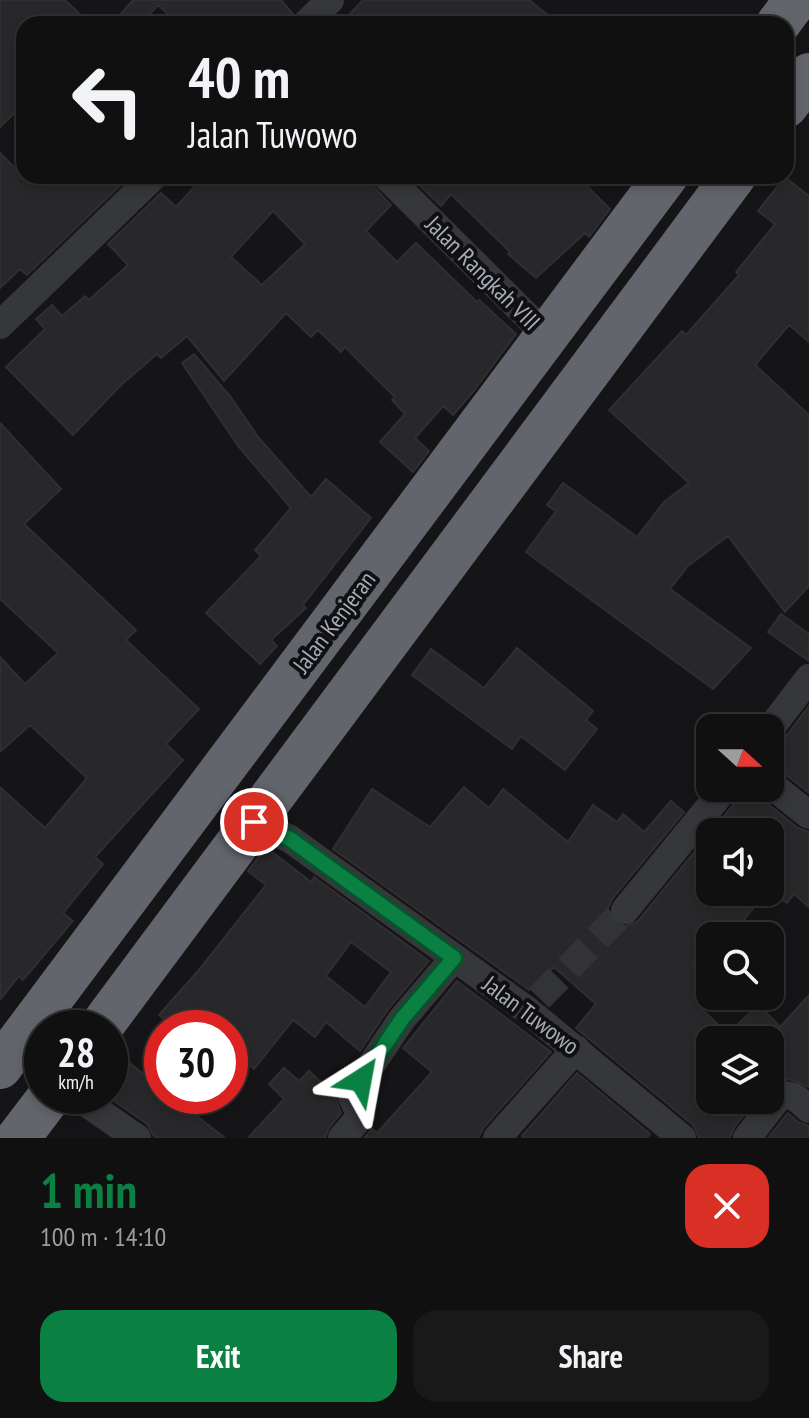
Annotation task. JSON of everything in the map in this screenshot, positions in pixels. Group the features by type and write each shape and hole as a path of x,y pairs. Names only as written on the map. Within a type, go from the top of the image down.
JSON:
{"highway":[{"path":"794,95 809,75"},
{"name":"Jalan Kenjeran","path":"0,1067 660,184"},
{"path":"113,1010 728,184"},
{"path":"18,1138 36,1114"}],"street":[{"path":"314,16 330,0"},
{"path":"0,325 146,184"},
{"name":"Jalan Rangkah VIII","path":"394,184 547,336"},
{"path":"781,714 809,678"},
{"path":"784,795 809,815"},
{"path":"625,910 714,802"},
{"name":"Jalan Tuwowo","path":"254,822 290,839 454,958 533,1004 576,1049 670,1134"},
{"path":"342,1138 361,1116 351,1095 402,1019 454,958"},
{"path":"497,1138 576,1049"},
{"path":"747,1138 778,1098 784,1095 795,1097 809,1109"},
{"path":"102,1114 137,1138"}],"building":[{"path":"0,0 65,0 82,16 16,16 16,112 0,127"},
{"path":"133,0 281,0 293,14 170,16 158,5 148,16 119,16"},
{"path":"363,0 529,0 549,16 348,16"},
{"path":"0,153 16,169 16,184 122,184 27,275 20,269 0,288"},
{"path":"197,184 373,184 391,205 366,231 397,262 416,243 477,302 479,300 516,334 453,415 443,406 415,438 429,451 413,472 380,442 405,414 392,400 395,397 345,347 341,352 318,330 311,337 286,313 224,381 187,336 161,358 157,354 121,385 73,435 6,367 45,329 36,319 52,305 62,316 85,296 89,300 128,265 108,244 161,193 176,207","holes":["273,211 305,244 262,285 231,257"]},
{"path":"418,184 585,184 610,209 589,237 585,233 536,278 508,254 510,252 451,194 441,206"},
{"path":"779,184 794,184 809,196 809,342 789,325 755,365 809,415 809,586 785,612 728,536 688,566 670,589 751,648 713,689 526,552 556,511 547,505 563,483 637,537 664,502 689,483 609,410 682,331 686,335 739,275 736,272 775,224 758,211"},
{"path":"194,354 230,396 258,437 311,497 326,479 371,518 303,605 306,608 271,640 277,646 260,664 206,613 261,556 255,550 291,508 238,446 182,363"},
{"path":"0,423 61,489 24,524 136,630 126,640 199,709 166,744 183,760 95,857 103,864 63,913 73,921 23,980 19,976 0,1000 0,787 45,828 87,778 30,725 0,752 0,657 25,684 58,653 0,599"},
{"path":"781,614 809,634 809,661 768,632"},
{"path":"517,648 593,711 586,720 597,729 565,770 521,736 512,749 412,675 431,649 484,688"},
{"path":"809,706 809,793 784,773 784,739"},
{"path":"464,787 489,808 503,789 568,842 593,805 617,822 623,814 644,832 671,801 684,812 612,899 608,908 609,917 623,927 638,921 696,850 696,906 755,906 742,922 696,922 696,958 692,963 696,967 696,1010 703,1010 719,1026 696,1026 696,1114 744,1114 730,1138 699,1138 693,1125 576,1028 596,1004 554,967 529,990 333,849 372,789 430,827"},
{"path":"736,802 765,802 798,828 809,832 809,907 794,894 787,903 784,901 784,818 722,818"},
{"path":"266,847 311,882 314,877 429,961 389,1008 360,1051 326,1022 315,1037 293,1020 254,1069 248,1064 248,1010 163,1010 266,885 248,871","holes":["351,942 391,972 365,1007 326,976"]},
{"path":"457,981 551,1052 484,1127 478,1138 364,1138 372,1129 377,1133 432,1072 403,1048"},
{"path":"809,995 809,1087 784,1080 784,1026 781,1026"},
{"path":"753,1010 764,1010 779,1026 736,1026"},
{"path":"131,1064 144,1074 144,1114 194,1114 225,1138 157,1138 147,1124 128,1111 128,1068"},
{"path":"284,1068 299,1081 309,1071 334,1094 341,1113 325,1138 248,1138 284,1099 269,1084"},
{"path":"577,1073 650,1134 647,1138 524,1138 522,1136"},
{"path":"788,1113 809,1126 809,1138 768,1138"}],"tunnel":[{"path":"539,998 625,910"}],"route":[{"path":"254,822 290,839 454,958 402,1019 361,1080"}]}
